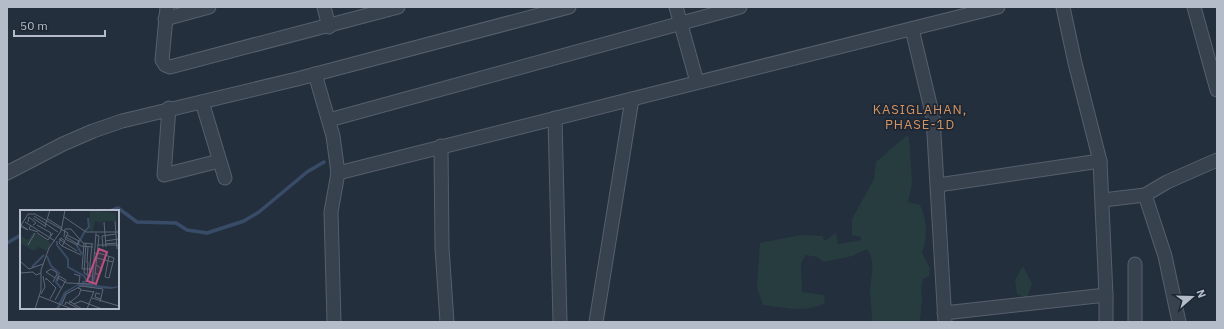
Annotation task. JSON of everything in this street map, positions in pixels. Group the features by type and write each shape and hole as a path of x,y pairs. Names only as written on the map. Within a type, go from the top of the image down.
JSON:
{"street":[{"path":"209,7 166,13 162,60 165,65 170,67 329,27 398,7"},
{"path":"324,7 329,27"},
{"path":"7,173 93,131 169,108 202,102 315,74 569,7"},
{"path":"676,7 696,82"},
{"path":"329,120 740,7"},
{"path":"338,173 998,7"},
{"path":"1063,7 1075,63 1100,161 1103,200 1106,322"},
{"path":"1194,7 1217,90"},
{"path":"912,29 933,117 945,317 1106,295"},
{"path":"315,74 329,120 336,151 338,173 331,212 334,322"},
{"path":"596,322 632,99"},
{"path":"202,102 225,178"},
{"path":"169,108 164,175 219,161"},
{"path":"555,118 560,322"},
{"path":"441,146 442,248 446,322"},
{"path":"1103,200 1145,195 1167,182 1217,160"},
{"path":"938,185 1100,161"},
{"path":"1145,195 1166,256 1179,322"},
{"path":"1135,264 1135,322"}],"green space":[{"path":"906,136 909,137 912,183 908,202 920,205 922,211 926,235 922,253 930,268 929,276 923,279 921,286 922,299 920,322 872,322 870,290 872,263 870,253 867,249 852,256 824,262 817,257 806,255 801,263 802,292 824,295 825,303 803,309 763,305 757,288 760,243 801,235 822,236 825,241 836,233 838,244 861,240 861,237 852,235 852,219 874,179 876,162"},
{"path":"1023,266 1032,284 1027,298 1017,294 1015,280"}],"waterway":[{"path":"113,210 118,208 137,222 176,223 187,230 207,233 244,221 259,212 307,172 324,162"},
{"path":"7,243 20,236"}],"district":[{"name":"KASIGLAHAN, PHASE-1D","path":"920,116"}]}
